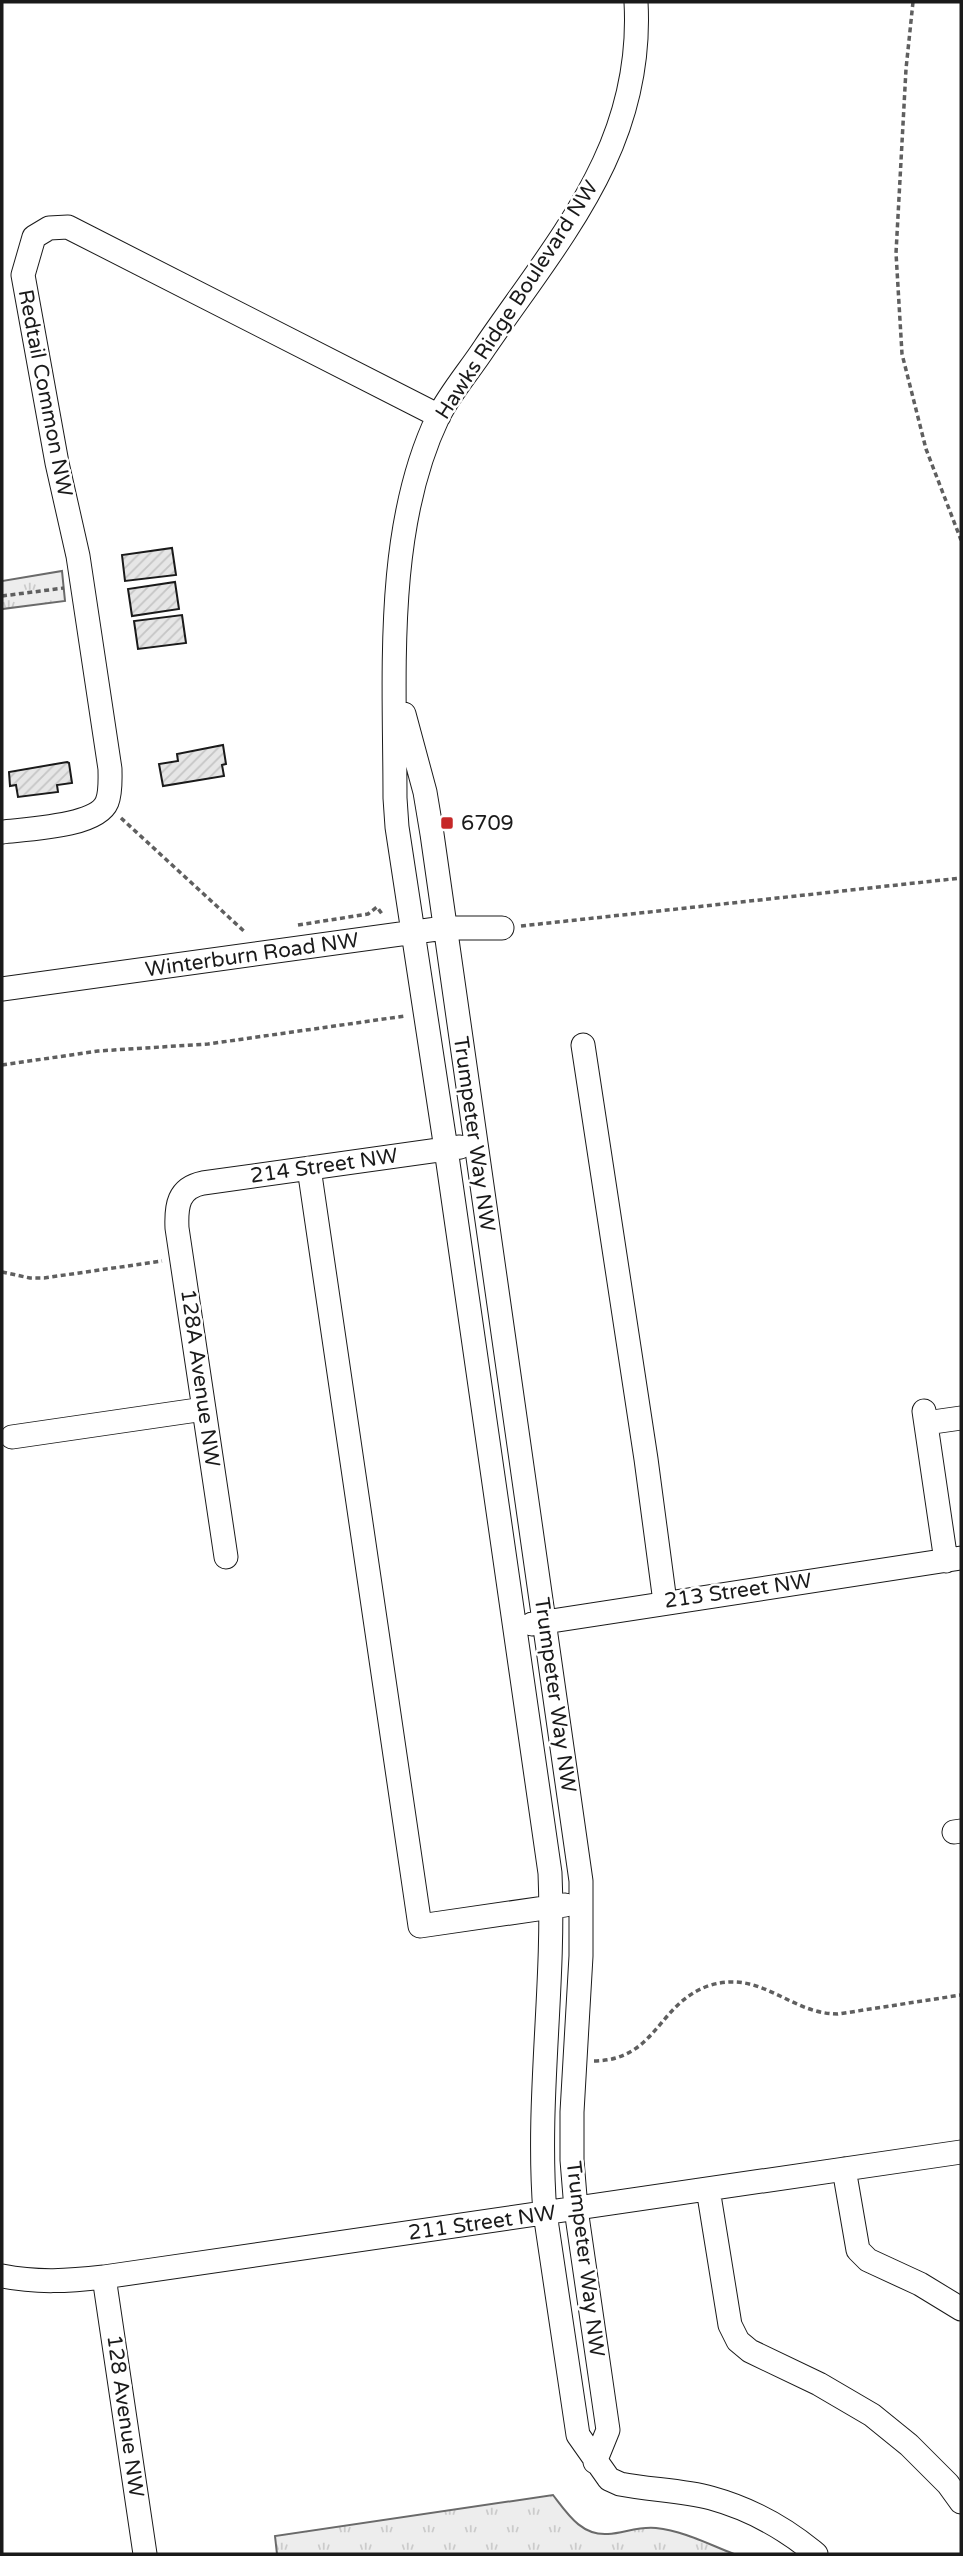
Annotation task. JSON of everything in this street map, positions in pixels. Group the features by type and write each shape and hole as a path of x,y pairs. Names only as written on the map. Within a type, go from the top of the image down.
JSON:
{"street":[{"name":"Hawks Ridge Boulevard NW","path":"414,932 397,827 397,609 405,526 421,462 439,416 587,199 614,145 630,90 637,33 636,2"},
{"name":"Redtail Common NW","path":"106,805 110,769 83,586 57,463 23,275 34,237 49,228 68,227 439,416"},
{"name":"Hawks Ridge Boulevard NW","path":"396,684 425,792 444,928"},
{"path":"2,832 76,822 92,817 106,805"},
{"name":"Winterburn Road NW","path":"2,989 444,928 502,928"},
{"name":"Trumpeter Way NW","path":"444,928 577,1845 582,1903 571,2124 576,2209 608,2430 595,2462"},
{"name":"Trumpeter Way NW","path":"414,932 546,1841 551,1907 541,2110 545,2213 578,2435 608,2479 620,2484 710,2498 751,2512 793,2535 816,2554"},
{"path":"583,1045 665,1602"},
{"name":"214 Street NW","path":"179,1200 193,1185 476,1145"},
{"path":"309,1168 420,1926 582,1903"},
{"name":"128A Avenue NW","path":"179,1200 176,1217 226,1557"},
{"path":"12,1437 204,1409"},
{"path":"953,1559 925,1417 961,1418"},
{"name":"213 Street NW","path":"514,1626 953,1559"},
{"name":"211 Street NW","path":"2,2276 47,2282 104,2277 961,2152"},
{"path":"844,2169 858,2250 868,2260 920,2284 961,2309"},
{"path":"708,2189 730,2325 738,2341 767,2361 819,2384 872,2415 909,2445 948,2484 961,2502"},
{"name":"128 Avenue NW","path":"104,2277 145,2554"}],"path":[{"path":"913,2 906,69 896,253 902,354 926,449 961,540"},
{"path":"2,596 83,586"},
{"path":"106,805 246,933"},
{"path":"502,928 961,878"},
{"path":"2,1065 98,1051 208,1044 405,1016"},
{"path":"2,1272 44,1278 182,1258"},
{"path":"587,2061 608,2060 638,2048 675,2006 696,1991 726,1982 756,1984 820,2014 838,2014 961,1995"}],"green space":[{"path":"62,571 65,601 2,609 2,581"},
{"path":"553,2495 576,2522 598,2534 656,2528 696,2538 734,2554 277,2554 275,2536"}],"building":[{"path":"172,548 176,575 125,581 122,555"},
{"path":"175,582 179,609 132,616 128,589"},
{"path":"182,615 186,643 138,649 134,621"},
{"path":"223,745 226,764 222,765 224,776 163,786 159,764 178,761 177,754"},
{"path":"67,762 72,783 57,785 58,792 18,797 16,785 10,786 9,772"}],"place":[{"name":"6709","path":"447,823"}]}
